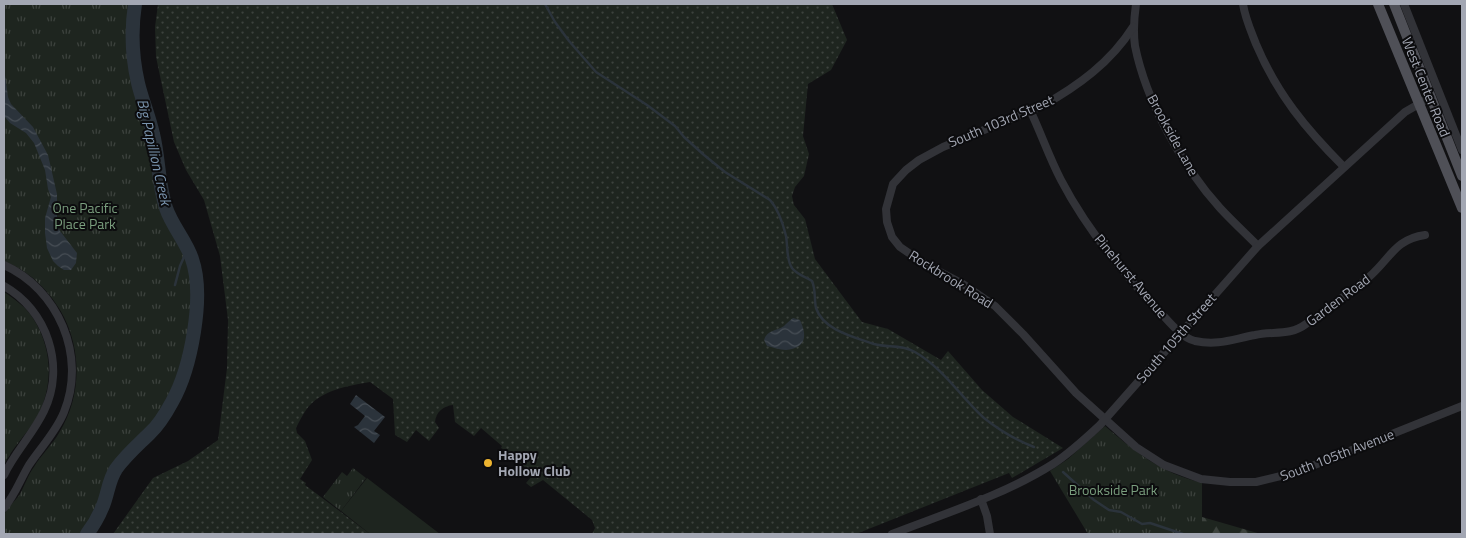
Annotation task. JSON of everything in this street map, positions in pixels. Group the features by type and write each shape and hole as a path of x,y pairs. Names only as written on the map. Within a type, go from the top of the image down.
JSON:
{"main road":[{"name":"West Center Road","path":"1378,4 1462,208"},
{"name":"West Center Road","path":"1394,4 1462,176"}],"street":[{"name":"Brookside Lane","path":"1136,4 1134,27 1139,62 1148,88 1177,148 1196,179 1258,246"},
{"path":"1243,4 1248,23 1266,67 1284,99 1312,134 1344,167"},
{"path":"1404,4 1462,150"},
{"name":"South 103rd Street","path":"933,152 1057,97 1084,80 1103,64 1124,42 1134,27"},
{"name":"South 105th Street","path":"892,534 1022,482 1053,464 1078,445 1104,420 1258,246 1405,112 1431,96"},
{"name":"Pinehurst Avenue","path":"1030,110 1061,179 1090,228 1113,260 1141,292 1181,332"},
{"name":"Rockbrook Road","path":"933,152 906,170 893,184 886,209 887,222 892,237 900,247 911,255 963,284 995,306 1076,393 1104,420"},
{"name":"Garden Road","path":"1181,332 1195,340 1220,343 1255,335 1296,330 1370,276 1402,243 1414,236 1425,235"},
{"path":"4,265 18,272 38,288 52,304 64,328 72,367 70,394 65,410 52,435 29,465 15,494 4,508"},
{"path":"4,286 16,293 31,308 47,335 54,371 50,396 39,420 17,450 4,476"},
{"name":"South 105th Avenue","path":"1104,420 1153,459 1176,470 1201,479 1244,483 1270,480 1297,472 1462,406"},
{"path":"981,499 987,516 990,534"}],"green space":[{"name":"One Pacific Place Park","path":"4,4 135,4 134,63 155,143 166,208 189,252 196,274 197,292 194,332 179,388 159,422 116,469 111,478 100,512 87,534 4,534 3,519 5,513 20,494 32,470 56,437 72,405 75,390 76,360 70,331 53,299 39,283 23,270 4,261"},
{"name":"Happy Hollow Club","path":"158,4 832,4 847,40 831,70 808,84 803,136 809,154 804,176 795,187 792,196 794,205 805,219 815,259 862,322 888,329 941,360 948,351 982,390 1013,417 1063,448 1012,478 1009,473 856,534 592,534 595,528 592,520 543,480 531,487 526,483 533,475 481,428 474,436 455,422 453,405 443,408 438,412 435,422 439,428 429,441 416,430 407,442 395,435 393,399 370,382 327,393 312,403 296,428 297,433 305,441 312,460 300,479 306,483 305,485 370,534 113,534 153,478 188,461 218,440 227,368 228,320 220,256 204,200 186,170 174,142 156,57 155,27"},
{"path":"4,292 30,314 38,326 47,353 49,367 46,394 41,408 35,420 4,465"},
{"name":"Brookside Park","path":"1105,426 1150,461 1187,479 1202,483 1202,534 1088,534 1050,471 1068,459"},
{"path":"353,468 366,478 341,511 323,497 342,472 347,476"},
{"path":"367,478 440,534 370,534 341,511"},
{"path":"1202,517 1261,534 1202,534"}],"water":[{"path":"4,68 8,97 11,104 33,127 48,155 57,194 57,224 60,231 77,253 76,263 71,270 64,270 58,266 53,261 47,248 45,218 51,197 45,170 34,143 26,133 10,123 4,116"},
{"path":"793,318 800,320 804,331 802,344 793,349 786,350 767,346 764,340 767,334 784,326"},
{"path":"356,395 385,417 374,431 380,435 374,443 354,427 365,416 350,404"}],"waterway":[{"name":"Big Papillion Creek","path":"87,534 100,512 111,478 116,469 165,415 179,388 190,352 196,312 196,274 192,259 166,208 161,190 153,134 134,63 133,24 135,4"},
{"path":"545,4 569,41 596,72 647,105 675,126 684,137 725,172 770,200 778,212 786,236 790,264 796,272 812,281 816,308 825,322 840,332 857,339 915,352 935,366 984,418 1008,434 1034,447"},
{"path":"175,285 180,266 188,248"},
{"path":"1063,472 1094,500 1109,510 1121,512 1142,524 1150,523 1183,534"}],"place":[{"name":"Happy Hollow Club","path":"488,463"}]}
